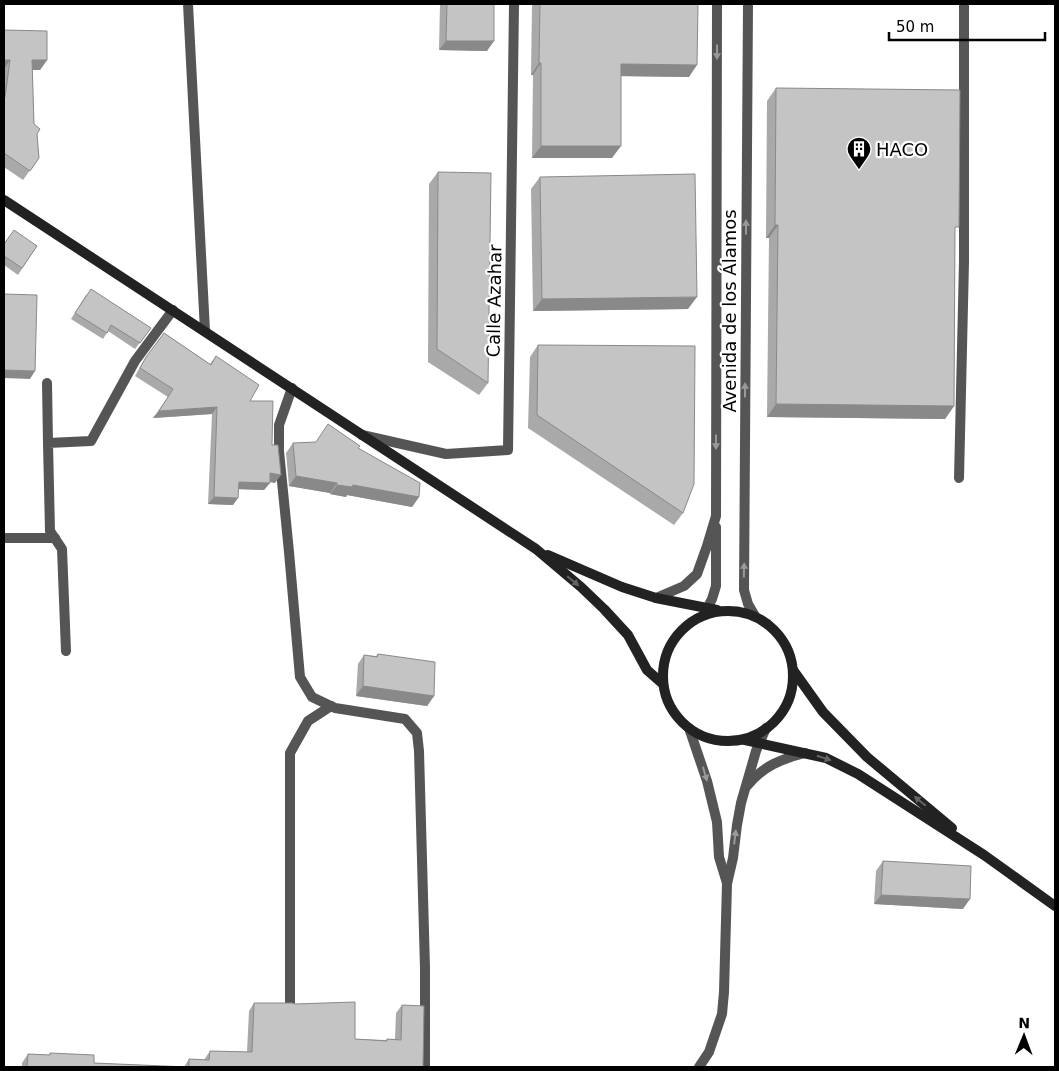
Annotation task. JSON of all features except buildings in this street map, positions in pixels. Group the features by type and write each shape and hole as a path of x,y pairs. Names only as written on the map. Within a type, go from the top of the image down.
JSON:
{"main road":[{"path":"4,200 536,549 604,608 628,635 647,670 663,684"},
{"path":"536,549 622,587 705,612 738,612 754,616 774,629 787,648 793,670 823,712 867,757 984,854 1055,906"},
{"path":"705,612 688,624 676,636 668,650 663,667 663,684 667,701 676,716 689,728 706,737 724,741 742,740 759,742 826,758 858,774 984,854"},
{"path":"742,740 766,728 782,712 791,692 793,670"}],"street":[{"path":"188,4 205,331"},
{"name":"Calle Azahar","path":"362,434 446,454 508,450 514,4"},
{"name":"Avenida de los Álamos","path":"705,612 716,586 717,4"},
{"name":"Avenida de los Álamos","path":"748,4 744,590 754,616"},
{"path":"959,478 964,262 964,4"},
{"path":"48,443 91,441 135,361 173,310"},
{"path":"47,383 50,531 62,549 66,651"},
{"path":"292,388 279,425 279,451 290,552 300,677 312,697 343,710 405,719 417,733 425,968 425,1067"},
{"name":"Avenida de los Álamos","path":"656,598 684,586 697,574 716,516"},
{"path":"4,538 55,538"},
{"path":"290,1005 290,753 308,721 331,706"},
{"path":"689,728 707,781 717,822 719,856 727,884"},
{"path":"699,1067 709,1052 722,1014 727,884 745,789 759,742 766,728"},
{"path":"745,789 753,778 767,767 785,758 805,753"}],"place":[{"name":"HACO","path":"859,170"}]}
